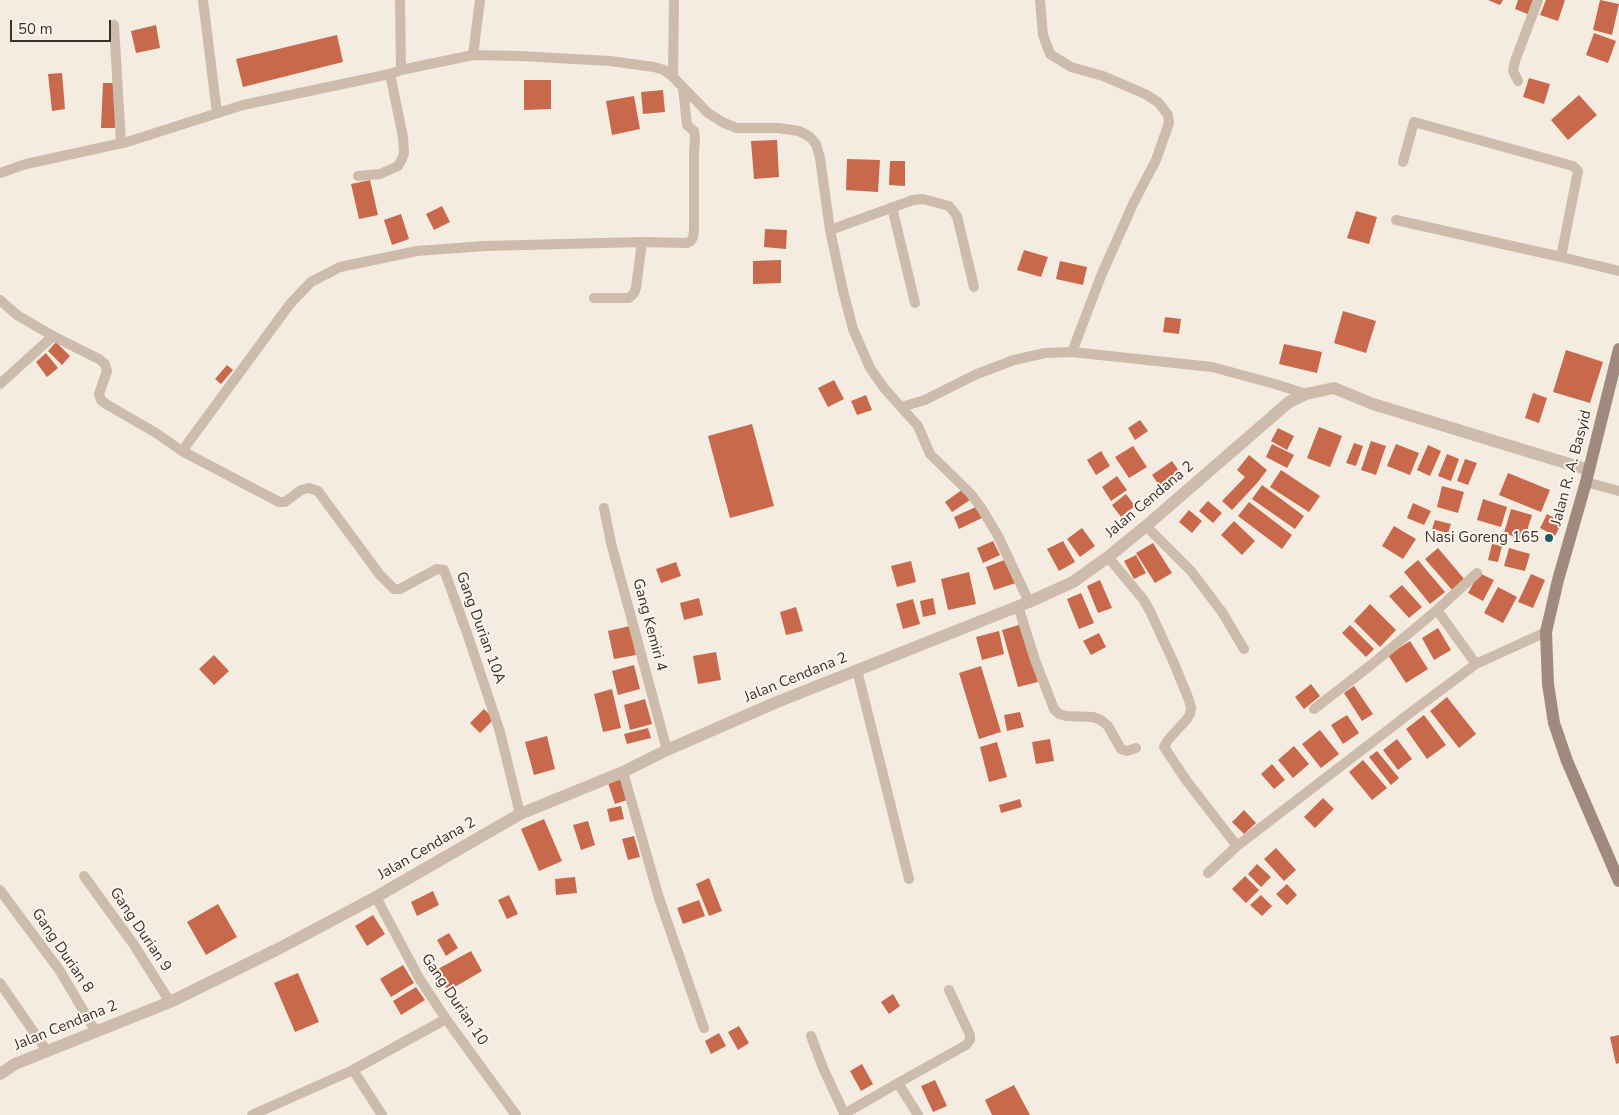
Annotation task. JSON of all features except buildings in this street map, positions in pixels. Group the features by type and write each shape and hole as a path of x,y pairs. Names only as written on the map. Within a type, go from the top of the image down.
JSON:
{"main road":[{"name":"Jalan R. A. Basyid","path":"1619,349 1588,476 1558,580 1546,632 1548,684 1554,723 1567,761 1619,881"}],"street":[{"path":"203,0 217,113"},
{"path":"400,0 401,70"},
{"path":"473,55 480,0"},
{"path":"673,77 674,0"},
{"path":"1040,0 1043,35 1050,54 1071,67 1103,76 1145,94 1158,102 1168,115 1169,122 1156,160 1101,276 1072,352"},
{"path":"1518,81 1513,71 1515,61 1538,0"},
{"path":"114,26 121,143"},
{"path":"0,173 26,164 121,143 243,105 473,55 520,56 654,67 664,70 673,77 708,113 724,124 737,128 778,128 799,131 810,137 816,144 820,158 830,230 853,329 870,368 884,388 918,426 930,454 970,493 998,536 1024,604 1035,660 1054,709 1066,716 1092,717 1101,720 1108,726 1121,749 1126,751 1136,748"},
{"path":"358,176 380,174 398,166 404,153 403,137 390,74"},
{"path":"0,300 17,315 99,359 105,364 107,371 99,394 101,400 182,451 290,304 311,282 340,267 399,254 485,246 642,242 687,243 691,241 694,232 695,136 694,131 687,125 683,88"},
{"path":"1403,162 1414,122 1573,166 1578,171 1560,256"},
{"path":"830,230 913,200 923,199 949,206 957,216 974,287"},
{"path":"892,207 915,303"},
{"path":"1396,220 1619,271"},
{"path":"594,298 629,298 634,293 642,242"},
{"path":"0,384 53,336"},
{"path":"901,408 925,400 977,374 1014,360 1045,353 1072,352 1212,367 1306,394"},
{"name":"Jalan Cendana 2","path":"0,1074 15,1064 170,1002 280,948 376,897 520,814 623,772 666,750 777,702 1024,604 1073,582 1146,526 1289,402 1306,394 1334,388 1373,404 1588,476"},
{"name":"Gang Durian 10A","path":"182,451 278,502 285,502 302,490 309,488 318,491 380,575 394,589 400,589 437,569 444,570 500,732 520,814"},
{"path":"1588,476 1619,490"},
{"name":"Gang Kemiri 4","path":"604,508 611,543 666,750"},
{"path":"1146,526 1192,571 1222,612 1244,649"},
{"path":"1108,557 1144,599 1173,661 1191,708 1187,719 1164,747 1186,780 1237,846"},
{"path":"1314,709 1437,610 1477,573"},
{"path":"1437,610 1476,664"},
{"path":"1208,873 1237,846 1476,664 1546,632"},
{"path":"857,670 909,879"},
{"path":"623,772 659,898 704,1028"},
{"name":"Gang Durian 9","path":"84,876 134,945 170,1002"},
{"name":"Gang Durian 8","path":"0,890 60,971 96,1032"},
{"name":"Gang Durian 10","path":"376,897 419,978 446,1019 516,1115"},
{"path":"0,983 48,1051"},
{"path":"811,1036 845,1115 966,1045 970,1040 970,1035 949,990"},
{"path":"252,1115 353,1070 446,1019"},
{"path":"353,1070 382,1115"},
{"path":"898,1083 918,1115"}],"place":[{"name":"Nasi Goreng 165","path":"1549,538"}]}
